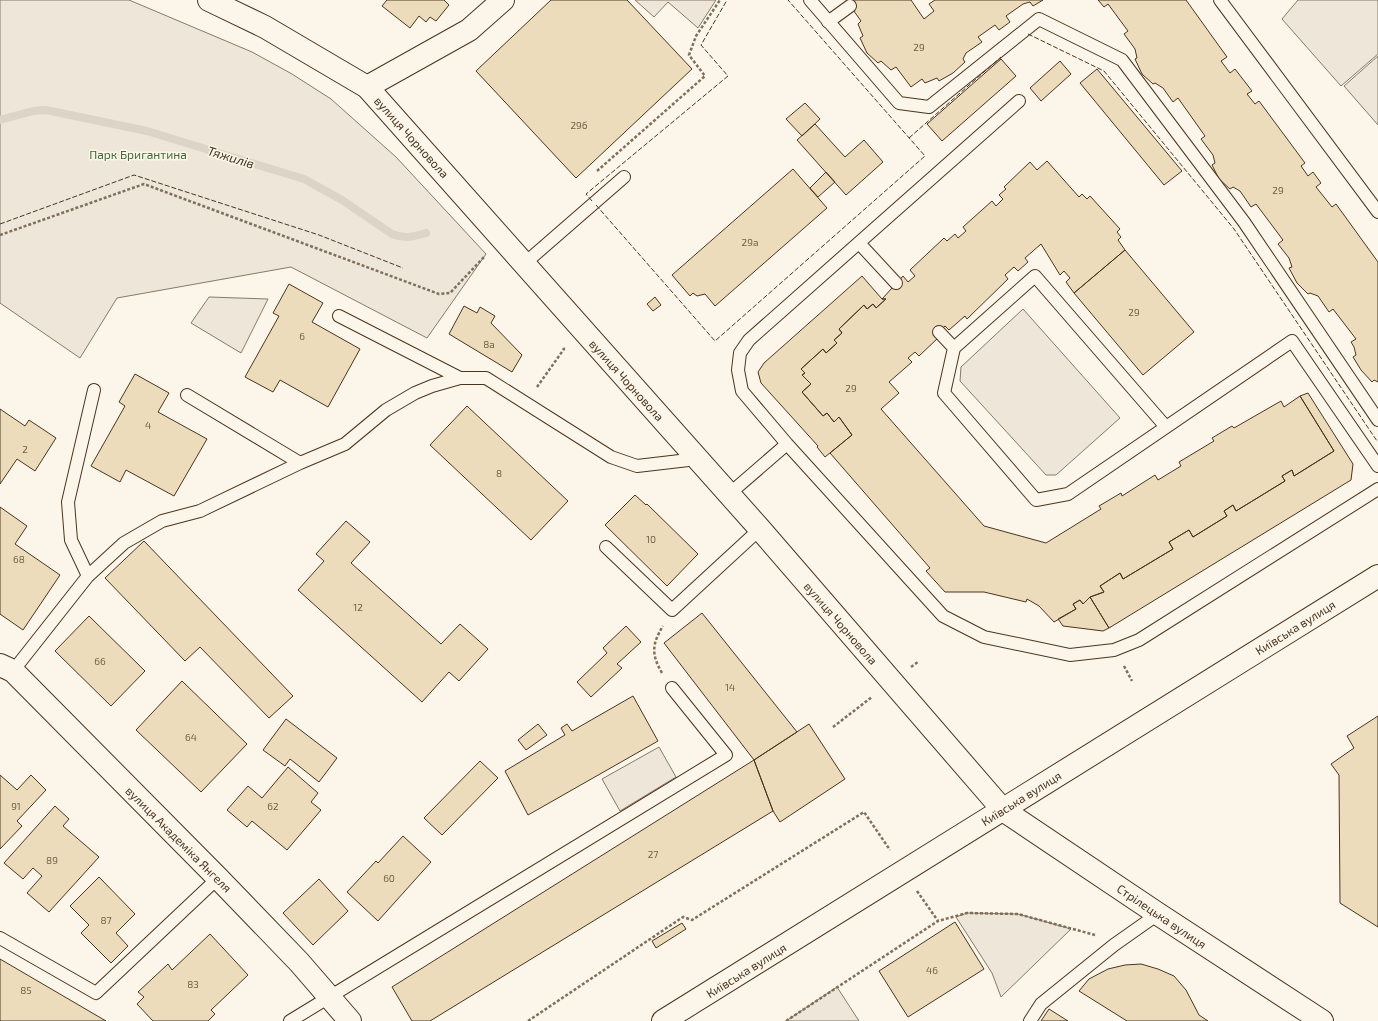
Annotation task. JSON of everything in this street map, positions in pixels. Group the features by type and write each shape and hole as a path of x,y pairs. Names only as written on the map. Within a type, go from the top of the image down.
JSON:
{"main road":[{"name":"вулиця Чорновола","path":"209,0 265,27 367,88 760,529 1003,810"},
{"path":"367,88 469,30 503,0"},
{"name":"Київська вулиця","path":"664,1021 1378,576"},
{"name":"вулиця Академіка Янгеля","path":"6,668 218,878 299,962 350,1021"},
{"name":"Стрілецька вулиця","path":"1003,810 1158,914 1322,1021"}],"lane":[{"path":"810,0 899,103 929,107 1039,19 1122,60 1244,222 1378,420"},
{"path":"1220,0 1378,212"},
{"path":"828,22 850,6"},
{"path":"1019,101 749,340 740,353 738,370 742,391 787,444 943,616 984,637 1070,655 1114,650 1138,640 1378,489"},
{"path":"524,264 624,177"},
{"path":"859,243 896,283"},
{"path":"1166,427 1035,276 954,348 944,392 1036,500 1068,494 1292,341 1378,466"},
{"path":"339,316 460,378"},
{"path":"939,332 954,348"},
{"path":"6,668 88,576 124,543 162,521 200,511 300,463 345,444 386,410 415,393 432,386 460,378 486,378 612,457 637,466 697,459"},
{"path":"88,576 71,540 68,502 94,390"},
{"path":"187,395 300,463"},
{"path":"728,494 787,444"},
{"path":"606,547 672,610 760,529"},
{"path":"290,1021 726,755 672,688"},
{"path":"0,938 96,992 218,878"},
{"path":"1030,1021 1041,1004 1114,945 1158,914"}],"path":[{"path":"595,174 705,76 689,55 696,36 720,0"},
{"path":"0,236 144,184 439,294 450,293 486,254 491,260"},
{"path":"533,393 564,349 559,343"},
{"path":"672,610 654,640 655,661 672,688"},
{"path":"528,1021 683,917 692,920 864,812"},
{"path":"786,1021 938,921 967,913 1018,914 1102,937 1114,945"}],"green space":[{"name":"Парк Бригантина","path":"0,0 129,0 252,52 292,74 331,99 396,157 486,254 427,338 291,267 117,298 80,358 0,303"},
{"path":"635,0 716,0 698,28 668,2 654,17"},
{"path":"1298,0 1378,0 1378,54 1341,86 1282,19"},
{"path":"1378,56 1378,125 1344,86"},
{"path":"209,297 268,299 241,353 191,323"},
{"path":"1023,309 1120,418 1056,475 1046,475 960,381 961,367"},
{"path":"659,747 676,777 620,811 602,779"},
{"path":"967,913 1018,914 1071,929 1001,997 992,973 956,917"},
{"path":"837,987 859,1021 786,1021"}],"building":[{"path":"387,0 444,0 449,5 436,21 430,17 426,22 419,16 410,28 382,6"},
{"path":"551,0 627,0 692,69 576,178 476,71"},
{"path":"846,0 911,0 924,19 934,11 929,4 935,0 1043,0 1033,6 1030,2 1023,4 1006,16 1010,22 999,30 995,25 978,37 982,42 966,53 963,59 965,62 953,73 939,81 937,78 925,83 922,79 911,87 896,67 891,70 881,61 878,63 867,53 860,38 863,36 858,24 861,21"},
{"path":"1098,0 1186,0 1227,57 1221,61 1230,73 1235,69 1252,91 1247,94 1255,104 1259,101 1305,163 1301,166 1308,176 1313,172 1321,183 1316,187 1332,207 1336,204 1378,262 1378,382 1374,380 1372,382 1361,370 1353,357 1356,355 1351,342 1356,339 1333,309 1329,312 1318,296 1310,293 1308,294 1297,283 1289,268 1292,267 1289,258 1278,244 1283,240 1256,204 1251,207 1240,191 1233,187 1230,189 1219,179 1212,165 1215,163 1213,155 1201,139 1205,136 1178,98 1173,102 1163,88 1155,83 1153,84 1142,74 1135,59 1137,58 1135,49 1124,34 1128,31 1108,4 1104,7"},
{"path":"1001,59 1016,76 942,141 927,124"},
{"path":"1060,61 1071,74 1041,101 1030,88"},
{"path":"1097,69 1182,171 1164,185 1080,83"},
{"path":"805,103 820,119 802,136 786,119"},
{"path":"815,124 845,157 864,140 883,162 846,195 797,140"},
{"path":"1047,161 1079,197 1082,194 1087,199 1090,196 1120,229 1117,232 1121,237 1118,240 1125,250 1074,293 1066,282 1070,278 1064,271 1060,275 1041,244 1025,258 1028,262 1018,271 1014,267 1005,275 1008,279 967,319 965,316 949,330 945,326 935,335 938,338 919,356 915,352 908,358 912,362 889,382 899,393 881,409 984,526 1046,543 1101,509 1099,506 1121,493 1122,496 1155,475 1158,480 1181,466 1179,462 1214,441 1212,438 1232,426 1234,428 1281,401 1284,407 1300,396 1334,451 1294,476 1292,470 1282,476 1285,481 1236,511 1233,505 1224,511 1227,516 1193,537 1189,530 1169,542 1173,549 1123,579 1120,573 1100,586 1104,592 1090,597 1083,604 1080,600 1073,604 1076,609 1054,622 1039,606 1027,599 1026,602 984,592 945,592 926,571 930,568 830,453 852,435 839,417 834,422 827,413 823,416 802,392 811,384 802,375 805,373 801,369 823,349 826,353 837,343 834,340 842,333 839,329 864,305 867,309 873,304 876,308 886,299 882,299 903,276 908,282 915,276 910,270 944,238 947,241 955,234 958,238 966,231 963,227 992,201 996,206 1003,199 999,195 1006,189 1004,187 1030,162 1037,170"},
{"path":"793,169 827,208 715,306 705,294 697,296 693,293 690,296 672,275"},
{"path":"826,172 835,182 818,197 810,188"},
{"path":"1125,250 1194,332 1143,375 1074,293"},
{"path":"862,276 882,299 886,299 876,308 873,304 867,309 864,305 839,329 842,333 834,340 837,343 826,353 823,349 801,369 805,373 802,375 811,384 802,392 823,416 827,413 834,422 839,417 852,435 825,457 817,447 818,446 761,383 758,372 764,363"},
{"path":"289,284 323,303 312,322 360,349 328,407 280,380 273,392 245,377 279,316 273,313"},
{"path":"655,297 661,305 653,311 647,304"},
{"path":"464,306 477,313 480,307 495,316 491,323 522,355 512,372 449,334"},
{"path":"135,374 169,393 158,412 207,439 174,496 126,470 120,482 91,466 125,406 119,402"},
{"path":"1308,393 1353,464 1351,480 1109,628 1090,597 1104,592 1100,586 1120,573 1123,579 1173,549 1169,542 1189,530 1193,537 1227,516 1224,511 1233,505 1236,511 1285,481 1282,476 1292,470 1294,476 1334,451 1300,396"},
{"path":"467,406 568,501 531,540 430,445"},
{"path":"0,409 25,426 29,420 56,438 35,471 17,459 0,484"},
{"path":"635,495 646,505 647,504 698,554 667,586 605,525"},
{"path":"0,507 27,526 15,544 60,575 23,630 0,614"},
{"path":"346,521 370,542 351,563 441,644 460,624 488,649 459,681 449,672 422,702 298,590 324,561 316,554"},
{"path":"144,541 293,696 269,718 200,647 185,661 105,578"},
{"path":"1090,597 1109,628 1103,631 1063,626 1058,619 1076,609 1073,604 1080,600 1083,604"},
{"path":"702,613 797,732 754,760 664,643"},
{"path":"89,616 145,671 111,706 55,651"},
{"path":"626,626 641,642 617,664 622,668 591,697 577,682 607,653 603,648"},
{"path":"182,681 247,744 201,792 136,730"},
{"path":"633,696 658,741 528,815 505,771 565,735 561,728 567,724 572,731"},
{"path":"1378,716 1378,927 1340,903 1339,775 1331,764 1354,748 1347,736"},
{"path":"286,719 337,758 319,782 290,759 285,766 263,750"},
{"path":"538,724 547,735 526,750 518,740"},
{"path":"809,724 845,779 780,822 773,811 754,760"},
{"path":"754,760 773,811 430,1021 412,1021 392,987"},
{"path":"480,761 498,778 442,835 424,818"},
{"path":"288,767 318,793 311,802 321,810 287,850 252,821 247,827 227,810 248,786 262,798"},
{"path":"0,775 17,790 31,775 46,790 17,821 22,826 0,849"},
{"path":"55,806 69,819 63,826 99,857 49,912 27,893 42,876 33,868 23,879 4,863"},
{"path":"403,836 431,862 378,921 347,892 376,861 378,863"},
{"path":"99,877 135,914 116,933 128,946 111,963 81,933 89,925 70,906"},
{"path":"319,879 348,911 313,945 283,913"},
{"path":"955,922 984,969 908,1017 879,971"},
{"path":"682,923 686,929 656,948 652,941"},
{"path":"210,934 248,975 211,1010 215,1014 208,1021 153,1021 137,1004 144,997 138,992 168,964 172,970"},
{"path":"0,959 106,1021 0,1021"},
{"path":"1141,964 1174,976 1186,990 1199,1015 1208,1021 1127,1021 1079,991 1089,979 1108,969 1125,965"},
{"path":"1049,1009 1068,1021 1041,1021"}],"waterway":[{"name":"Тяжилів","path":"0,120 33,111 46,110 147,131 304,179 342,200 392,234 401,237 409,237 426,233"}],"fence":[{"path":"592,201 586,194 728,76 701,45 727,0"},
{"path":"596,205 715,341 925,156 788,0"},
{"path":"1028,34 1104,71 1234,229 1377,441"},
{"path":"909,138 1001,57"},
{"path":"0,224 134,175 319,235 403,268"}]}
